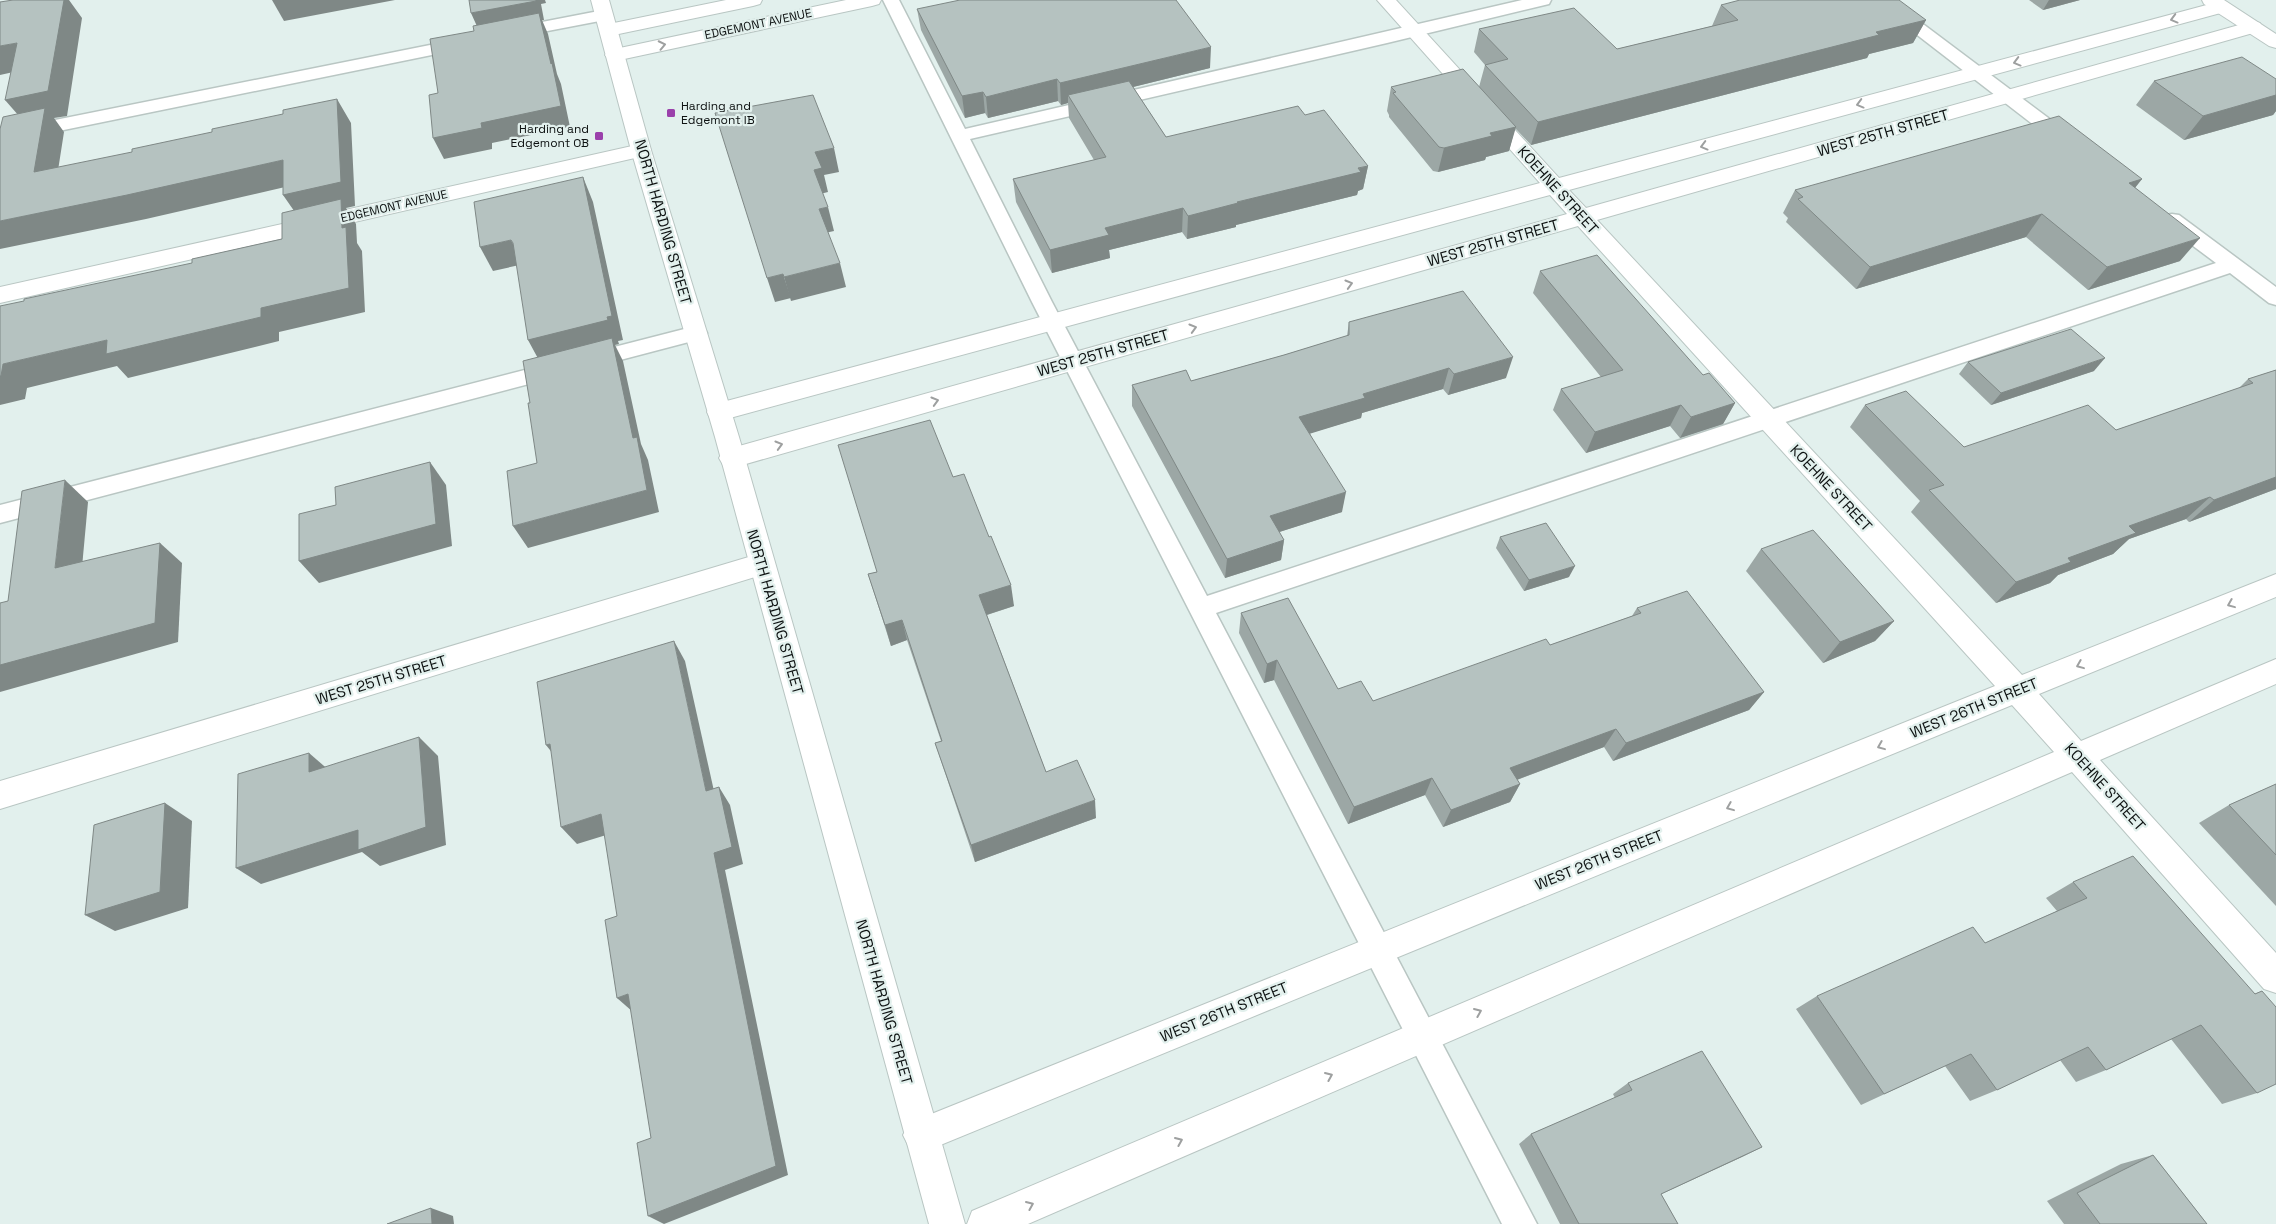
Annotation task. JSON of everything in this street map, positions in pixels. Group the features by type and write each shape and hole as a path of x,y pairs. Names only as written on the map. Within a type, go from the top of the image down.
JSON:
{"street":[{"name":"EDGEMONT AVENUE","path":"607,25 753,0"},
{"name":"EDGEMONT AVENUE","path":"607,25 872,0"},
{"name":"KOEHNE STREET","path":"1386,0 1583,218 2017,690 2276,977"},
{"path":"719,412 1976,73 2216,3 2276,42"},
{"name":"NORTH HARDING STREET","path":"607,25 641,150 719,412 947,1224"},
{"name":"WEST 25TH STREET","path":"732,458 2253,27"},
{"name":"EDGEMONT AVENUE","path":"0,295 641,150"},
{"name":"WEST 25TH STREET","path":"0,795 762,564"},
{"name":"WEST 26TH STREET","path":"922,1134 2276,586"},
{"path":"985,1224 2276,671"}],"lane":[{"path":"891,0 1073,362 1520,1224"},
{"path":"960,136 1543,0"},
{"path":"1880,0 2081,152"},
{"path":"0,137 489,38 607,25"},
{"path":"2161,212 2276,298"},
{"path":"1201,608 2233,265"},
{"path":"0,514 696,333"}],"building":[{"path":"13,0 64,0 48,91 5,100 17,43 0,46 0,2"},
{"path":"469,0 536,0 536,1 471,13"},
{"path":"960,0 1176,0 1211,47 1060,83 1057,79 986,97 983,92 962,96 917,9"},
{"path":"1740,0 1899,0 1926,20 1876,32 1879,35 1538,122 1485,65 1508,59 1479,29 1574,8 1617,49 1738,20 1721,5"},
{"path":"539,13 561,106 481,123 482,128 433,138 429,95 438,93 430,39 474,31 473,26"},
{"path":"2242,57 2276,79 2276,95 2203,116 2154,81"},
{"path":"1463,69 1516,127 1490,133 1492,136 1444,148 1439,147 1393,93 1396,92 1391,87"},
{"path":"1129,81 1166,137 1298,106 1305,115 1324,110 1368,166 1358,168 1361,172 1188,216 1183,208 1105,228 1109,235 1050,250 1013,179 1106,157 1068,95"},
{"path":"813,95 834,148 815,152 822,168 814,170 828,207 819,209 840,263 784,277 783,274 767,278 715,113"},
{"path":"337,99 341,182 283,195 283,160 0,221 0,129 3,117 45,108 34,172 132,152 132,149 212,132 212,129 283,114 283,110"},
{"path":"2059,116 2142,179 2129,183 2200,238 2107,267 2042,214 1870,267 1798,199 1803,197 1795,190"},
{"path":"583,177 612,316 607,317 608,320 528,340 513,243 511,240 480,247 474,202"},
{"path":"341,199 342,228 346,227 349,288 261,308 261,317 106,354 107,340 3,364 0,376 0,306 24,301 24,299 192,263 192,259 282,239 282,213"},
{"path":"1597,255 1703,375 1709,373 1735,403 1691,417 1681,405 1595,432 1561,389 1623,370 1540,271"},
{"path":"1463,291 1513,357 1454,374 1449,368 1363,394 1365,398 1299,417 1346,492 1270,516 1284,540 1227,559 1132,385 1186,370 1191,381 1284,355 1349,335 1349,322"},
{"path":"2071,329 2105,358 2001,393 1968,362"},
{"path":"612,338 633,438 637,437 647,490 513,526 507,471 537,463 523,361"},
{"path":"2276,370 2276,477 2214,500 2210,497 2129,526 2136,533 2068,558 2071,562 2016,582 1929,490 1944,485 1865,405 1906,391 1964,447 2088,405 2116,430 2253,383 2248,379"},
{"path":"930,420 953,477 964,474 989,537 991,536 1011,585 979,595 1046,772 1077,760 1095,800 971,845 935,743 942,741 902,620 885,625 868,574 877,572 838,445"},
{"path":"430,462 436,524 299,561 299,514 336,505 335,487"},
{"path":"65,480 55,568 160,543 155,623 0,665 0,603 8,601 22,491"},
{"path":"1546,523 1575,566 1529,580 1500,537"},
{"path":"1813,530 1894,621 1840,642 1761,549"},
{"path":"1687,591 1764,692 1626,743 1616,729 1510,768 1520,784 1451,810 1432,778 1354,807 1277,660 1267,664 1241,613 1288,598 1338,689 1361,681 1373,701 1546,639 1550,645 1641,613 1637,608"},
{"path":"674,641 706,791 719,787 732,847 714,853 776,1166 648,1216 637,1143 651,1138 628,994 617,998 605,920 617,916 601,814 561,827 550,744 546,745 537,682"},
{"path":"419,737 426,827 358,850 358,830 236,868 238,774 309,753 309,772"},
{"path":"2276,784 2276,855 2229,805"},
{"path":"165,803 160,892 85,915 94,825"},
{"path":"2133,856 2255,994 2262,991 2276,1007 2276,1084 2257,1093 2201,1025 2106,1070 2088,1047 1997,1090 1971,1054 1884,1094 1817,996 1973,927 1985,943 2087,898 2073,882"},
{"path":"1702,1051 1762,1147 1661,1194 1678,1224 1579,1224 1531,1134 1632,1090 1628,1083"},
{"path":"2153,1155 2207,1224 2100,1224 2077,1193"},
{"path":"431,1208 432,1224 387,1224"}],"place":[{"name":"Harding and Edgemont IB","path":"671,113"},
{"name":"Harding and Edgemont OB","path":"599,136"}]}
